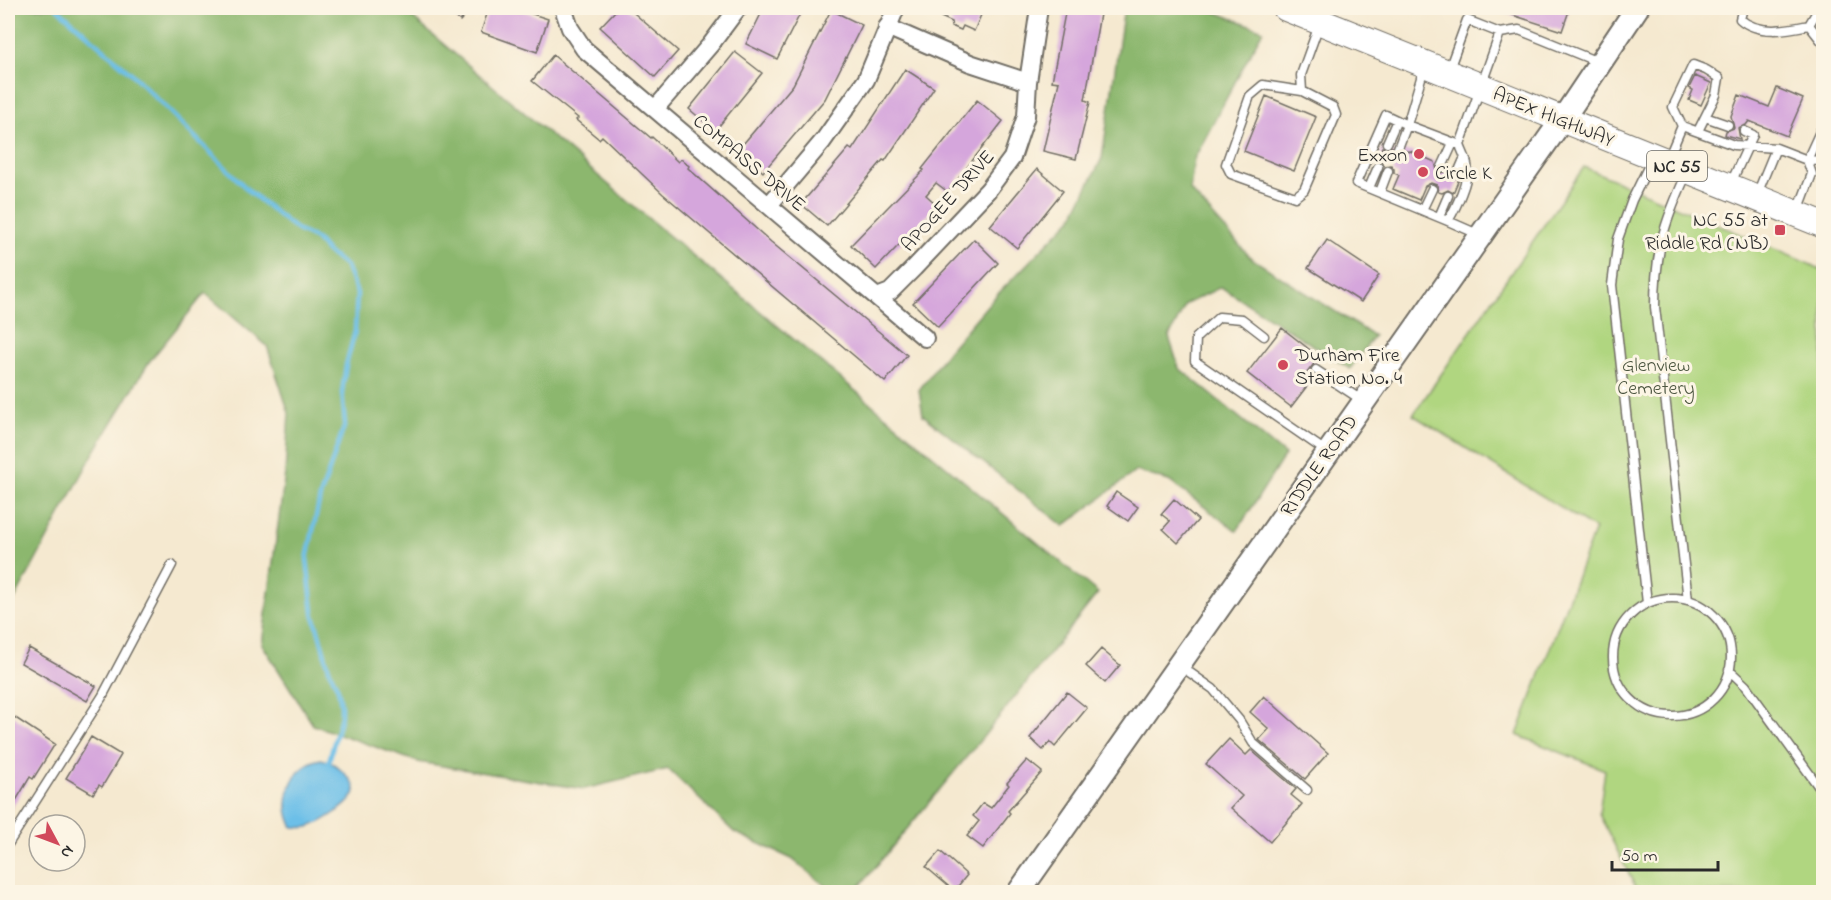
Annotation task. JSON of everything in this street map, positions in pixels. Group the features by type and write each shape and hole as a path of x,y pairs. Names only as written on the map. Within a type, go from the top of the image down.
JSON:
{"main road":[{"name":"APEX HIGHWAY","path":"1286,8 1824,225"},
{"name":"RIDDLE ROAD","path":"1019,892 1562,120 1637,8"}],"street":[{"name":"COMPASS DRIVE","path":"562,8 570,28 584,49 925,338"},
{"path":"655,109 711,44 738,8"},
{"path":"769,205 823,141 866,80 896,8"},
{"name":"APOGEE DRIVE","path":"877,297 890,292 914,268 988,190 1012,158 1026,116 1028,82 1039,8"},
{"path":"887,27 970,63 1028,82"}],"lane":[{"path":"1743,8 1740,19 1749,27 1769,30 1809,25 1820,8"},
{"path":"1398,148 1407,125 1436,69 1467,20 1500,33 1519,30 1601,63"},
{"path":"1302,91 1301,75 1321,22"},
{"path":"1809,25 1824,44"},
{"path":"1443,167 1456,144 1481,87 1500,33"},
{"path":"1688,600 1655,307 1655,270 1669,212 1670,162 1682,126 1673,107 1693,65 1719,78 1716,95 1698,131"},
{"path":"1263,85 1302,91 1333,106 1336,115 1304,190 1295,197 1231,174 1226,164 1250,96 1263,85"},
{"path":"1448,221 1468,173 1465,157 1456,144 1386,115 1356,183 1480,235"},
{"path":"1705,117 1728,125"},
{"path":"1387,143 1397,120"},
{"path":"1797,214 1812,174 1807,160 1824,123"},
{"path":"1682,126 1734,145 1776,148 1807,160 1824,161"},
{"path":"1729,186 1753,135 1744,131"},
{"path":"1756,197 1776,148"},
{"path":"1458,173 1465,157"},
{"path":"1647,603 1612,285 1618,239 1632,200 1670,162"},
{"path":"1369,188 1378,167"},
{"path":"1380,192 1388,171"},
{"path":"1422,210 1432,189"},
{"path":"1439,217 1448,196"},
{"path":"1264,336 1242,319 1219,317 1196,338 1195,361 1327,453"},
{"path":"1316,370 1363,401"},
{"path":"8,844 102,697 172,565"},
{"path":"1668,598 1688,600 1710,612 1720,622 1727,635 1731,651 1729,670 1722,687 1713,699 1697,710 1680,716 1654,713 1631,700 1618,683 1613,667 1614,646 1620,628 1634,611 1647,603 1668,598"},
{"path":"1179,664 1213,689 1239,720 1253,743 1307,790"},
{"path":"1729,670 1746,686 1816,786 1824,794"}],"green space":[{"path":"8,8 401,8 648,218 1098,593 855,892 833,892 792,859 734,832 668,769 584,789 418,762 313,725 262,644 285,473 289,413 267,346 205,293 149,362 93,454 8,612"},
{"path":"1124,8 1205,8 1263,30 1194,159 1190,190 1251,258 1374,336 1350,369 1221,287 1186,304 1169,337 1179,368 1285,455 1237,531 1169,481 1136,471 1064,526 923,415 919,390 949,350 991,301 1072,218 1102,158"},
{"name":"Glenview Cemetery","path":"1584,167 1823,270 1823,892 1638,892 1599,814 1605,770 1517,735 1595,529 1413,415"}],"water":[{"path":"321,759 334,764 350,779 355,787 353,795 343,807 320,822 308,827 293,827 287,807 290,786 302,768"}],"building":[{"path":"445,8 472,8 460,21"},
{"path":"489,8 514,8 548,19 537,52 481,32"},
{"path":"618,8 628,8 678,51 655,77 600,27"},
{"path":"764,8 803,8 777,59 746,44"},
{"path":"945,8 984,8 974,31 963,26 961,30 951,26 952,22 941,17"},
{"path":"1066,8 1100,14 1085,100 1090,102 1076,159 1043,151 1059,82 1052,81"},
{"path":"1498,8 1570,8 1562,31 1497,10"},
{"path":"831,10 862,25 825,99 763,172 738,150 793,85"},
{"path":"735,52 762,73 715,131 689,109"},
{"path":"553,55 652,137 678,162 681,159 689,166 688,168 771,242 907,355 885,382 663,194 602,136 599,139 576,120 578,118 532,81"},
{"path":"905,69 934,88 885,161 883,160 827,226 801,204 849,148 852,150"},
{"path":"1695,76 1711,83 1701,105 1689,100 1693,90 1689,88"},
{"path":"1777,88 1803,99 1787,136 1749,121 1738,128 1740,139 1725,135 1726,131 1734,128 1731,116 1739,95 1769,107"},
{"path":"1266,96 1316,117 1294,171 1244,151"},
{"path":"977,100 1003,121 948,192 936,183 926,195 937,205 876,269 851,245 924,170 922,169"},
{"name":"Circle K","path":"1382,147 1387,149 1392,147 1396,154 1404,150 1410,151 1435,162 1440,173 1448,169 1452,171 1453,177 1459,179 1453,193 1448,190 1438,192 1437,185 1431,183 1425,186 1419,200 1393,189 1399,175 1394,173 1391,165 1384,166 1381,161 1376,161"},
{"path":"1037,169 1063,191 1017,248 990,226"},
{"path":"974,239 998,263 938,327 913,303"},
{"path":"1327,240 1379,275 1361,302 1308,268"},
{"name":"Durham Fire Station No. 4","path":"1282,328 1319,357 1304,377 1310,382 1291,407 1247,373"},
{"path":"1116,492 1138,507 1128,521 1107,506"},
{"path":"1174,499 1198,520 1178,543 1163,529 1170,521 1161,514"},
{"path":"29,648 96,686 87,701 21,663"},
{"path":"1101,649 1120,665 1105,683 1086,666"},
{"path":"1067,692 1087,708 1055,747 1050,742 1043,750 1030,738"},
{"path":"1264,696 1328,753 1305,779 1259,740 1269,729 1250,712"},
{"path":"8,713 55,744 33,779 30,777 8,814"},
{"path":"91,737 121,755 102,787 99,785 93,794 66,778"},
{"path":"1229,739 1246,755 1251,750 1296,789 1291,795 1302,804 1270,842 1231,808 1242,796 1206,764"},
{"path":"1027,760 1042,772 1008,811 1010,813 983,848 967,836 979,821 973,816 983,803 991,808 1009,785 1007,783"},
{"path":"940,851 967,875 954,891 926,867"}],"waterway":[{"path":"57,8 132,74 250,192 297,230 316,239 327,252 346,266 357,293 355,331 342,392 345,424 320,497 307,559 313,612 341,705 341,716 328,765"}],"place":[{"name":"Exxon","path":"1419,154"},
{"name":"Circle K","path":"1423,172"},
{"name":"NC 55 at Riddle Rd (NB)","path":"1780,230"},
{"name":"Durham Fire Station No. 4","path":"1283,365"}]}
